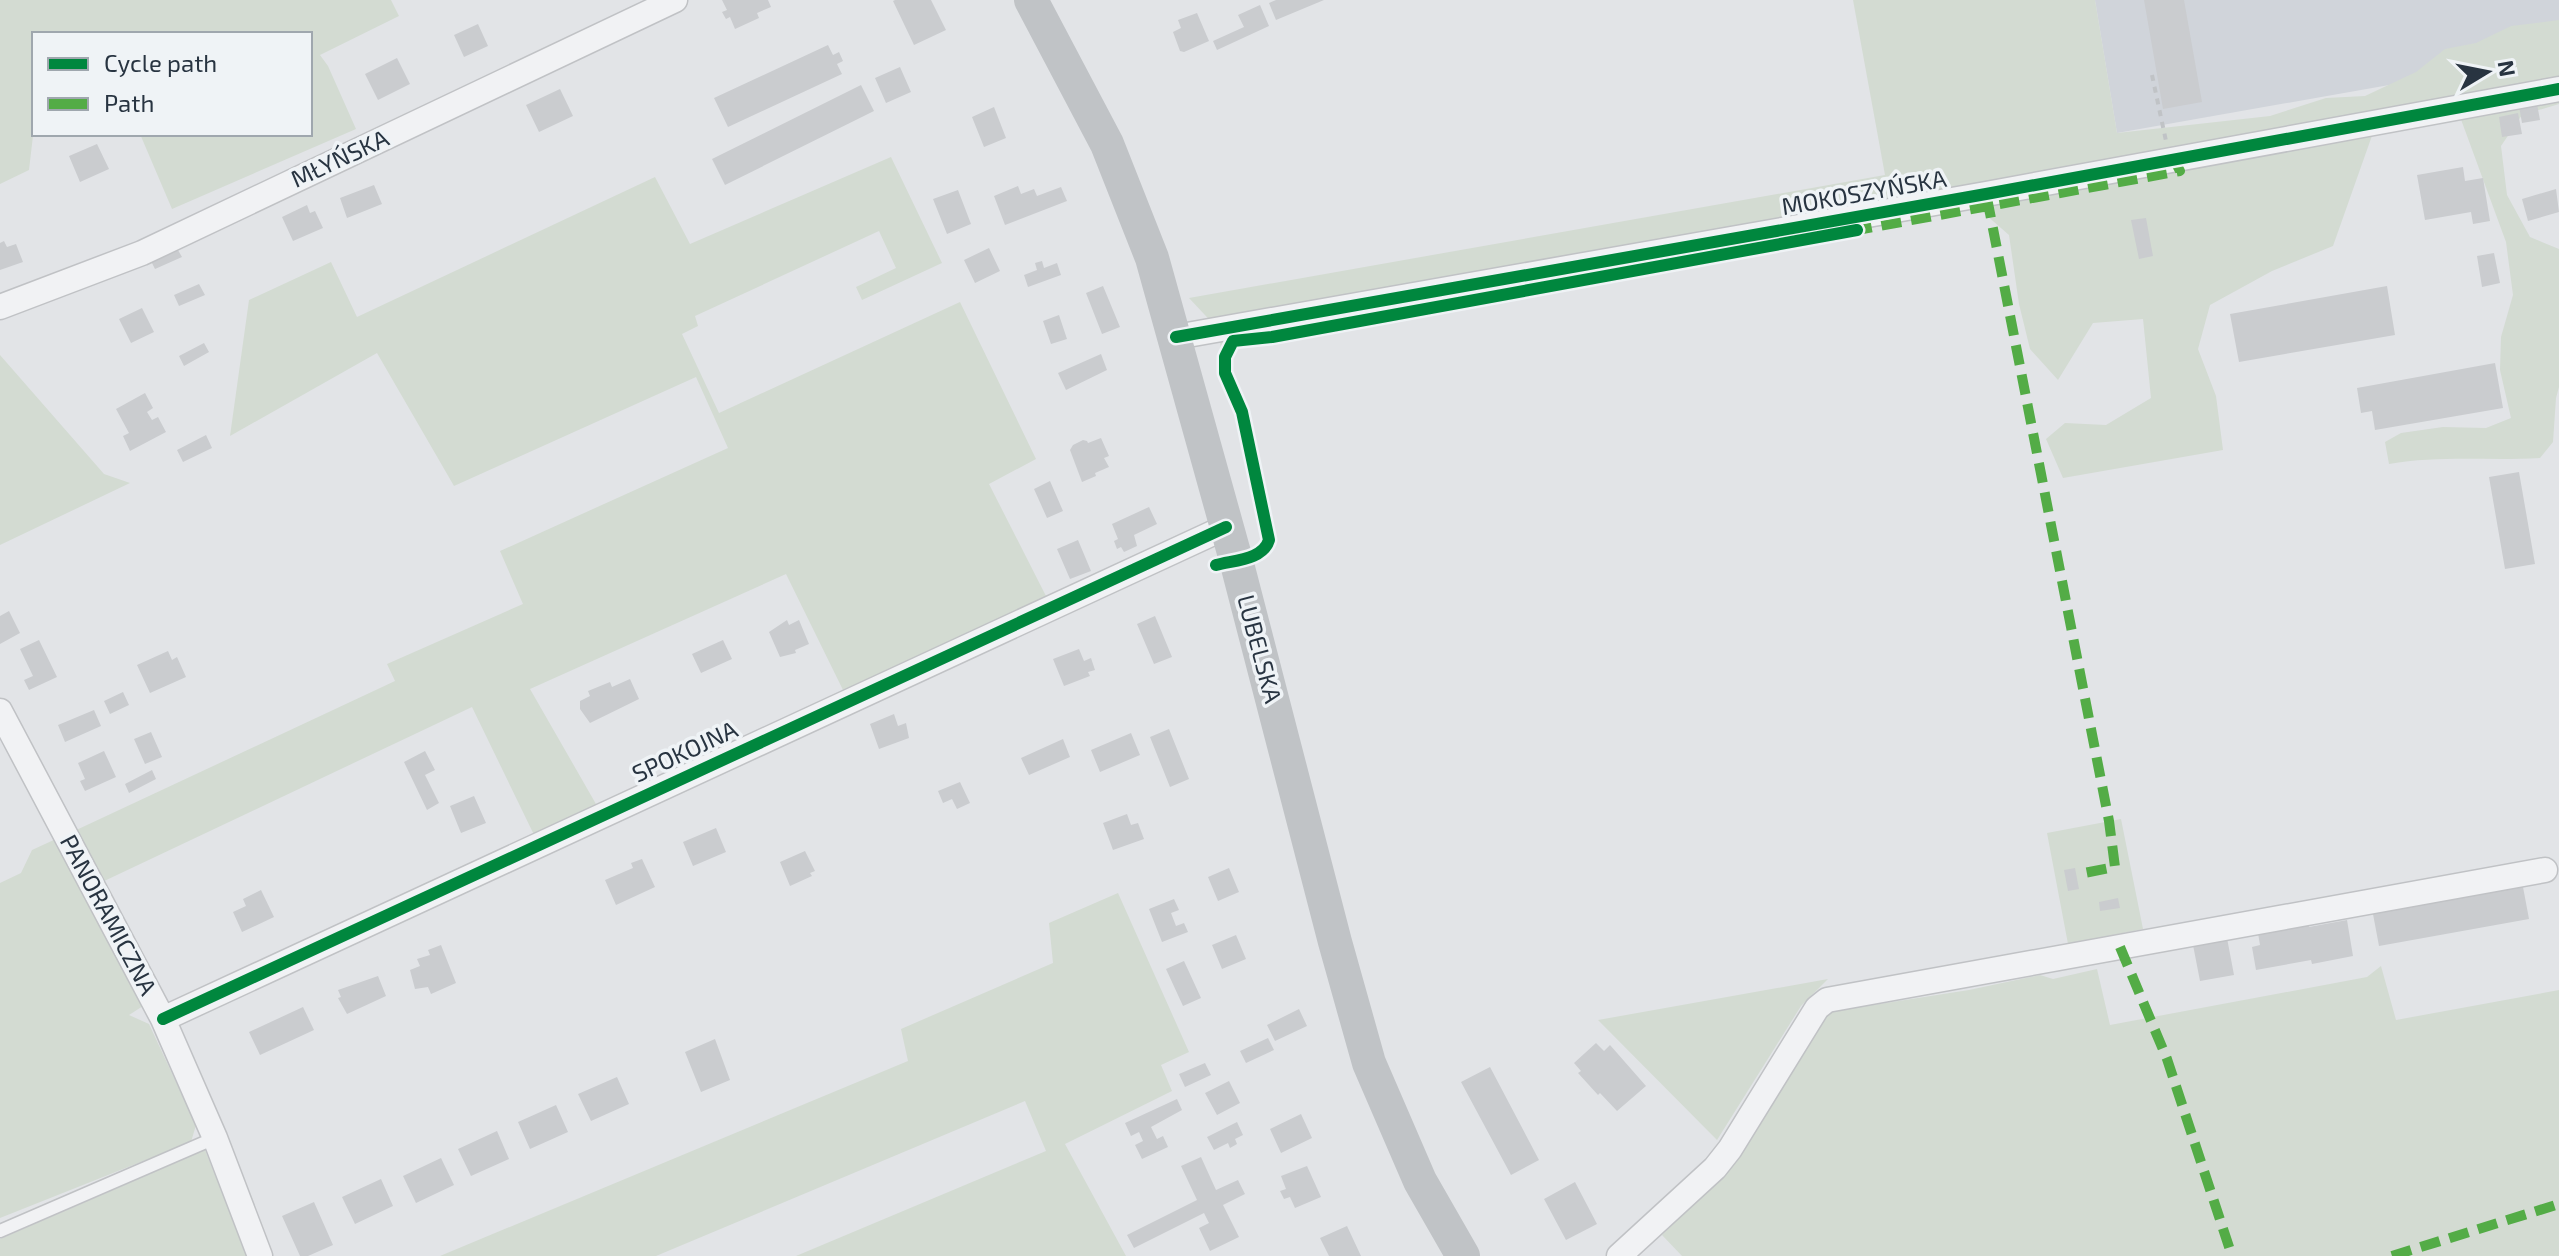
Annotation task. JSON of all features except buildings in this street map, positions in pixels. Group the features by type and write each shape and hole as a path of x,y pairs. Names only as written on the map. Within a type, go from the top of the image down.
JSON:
{"main road":[{"name":"LUBELSKA","path":"1031,0 1107,144 1152,258 1176,337 1369,1063 1420,1181 1463,1256"}],"street":[{"name":"MŁYŃSKA","path":"0,307 142,253 675,0"},
{"name":"MOKOSZYŃSKA","path":"1176,337 2559,89"},
{"name":"SPOKOJNA","path":"163,1019 1226,527"},
{"name":"PANORAMICZNA","path":"0,711 163,1019 215,1138 260,1256"},
{"path":"1619,1256 1715,1168 1730,1149 1817,1008 1827,1000 2545,870"}],"lane":[{"path":"0,1231 215,1138"}],"path":[{"path":"2152,75 2168,148"}],"shaded area":[{"path":"0,0 391,0 399,16 320,55 356,129 172,209 141,136 312,136 312,32 32,32 33,136 29,170 0,184"},
{"path":"1853,0 2095,0 2117,133 2270,116 2326,98 2365,96 2416,72 2445,49 2476,43 2511,26 2559,20 2559,104 2522,115 2501,146 2507,195 2530,237 2559,249 2559,387 2553,442 2540,458 2446,459 2389,464 2385,442 2401,433 2443,427 2486,428 2511,418 2500,370 2501,337 2513,295 2506,242 2459,114 2374,130 2333,246 2272,271 2210,305 2198,349 2216,396 2223,450 2063,478 2046,439 2065,423 2106,425 2151,398 2143,319 2093,323 2058,380 2030,349 2019,304 2009,235 1978,208 1221,350 1219,330 1189,298 1885,175"},
{"path":"2095,0 2559,0 2559,55 2117,133"},
{"path":"891,157 942,263 862,300 856,287 896,268 879,231 695,316 698,326 682,334 719,413 960,302 1036,459 989,484 1048,600 843,690 786,574 530,689 600,811 537,841 472,707 100,883 72,832 395,681 387,664 523,604 500,551 728,448 696,377 454,486 377,353 230,436 249,300 331,262 357,317 655,177 690,244"},
{"path":"0,355 104,474 130,483 0,545"},
{"path":"2121,819 2143,929 2068,944 2047,833"},
{"path":"58,838 143,1006 129,1015 149,1024 196,1125 191,1142 0,1218 0,883 21,873 32,850"},
{"path":"1118,893 1189,1052 1161,1065 1172,1091 1065,1144 1126,1256 796,1256 1046,1151 1025,1101 656,1256 440,1256 908,1061 901,1029 1053,963 1049,923"},
{"path":"2381,966 2396,1020 2559,990 2559,1256 1682,1256 1662,1235 1731,1166 1828,1012 1969,990 2040,975 2053,979 2097,969 2110,1025 2367,977"},
{"path":"1828,979 1801,1006 1717,1140 1598,1020"},
{"path":"205,1150 248,1256 0,1256 0,1239"}],"marked path":[{"path":"1852,231 2180,171 2168,148"},
{"path":"1987,198 2109,821 2115,867 2084,873"},
{"path":"2120,947 2167,1059 2232,1256"},
{"path":"2392,1256 2559,1204"}],"cycle path":[{"path":"1176,337 2559,89"},
{"path":"1216,565 1261,552 1269,540 1242,412 1225,373 1225,357 1233,341 1272,337 1857,230"},
{"path":"163,1019 1226,527"}]}
